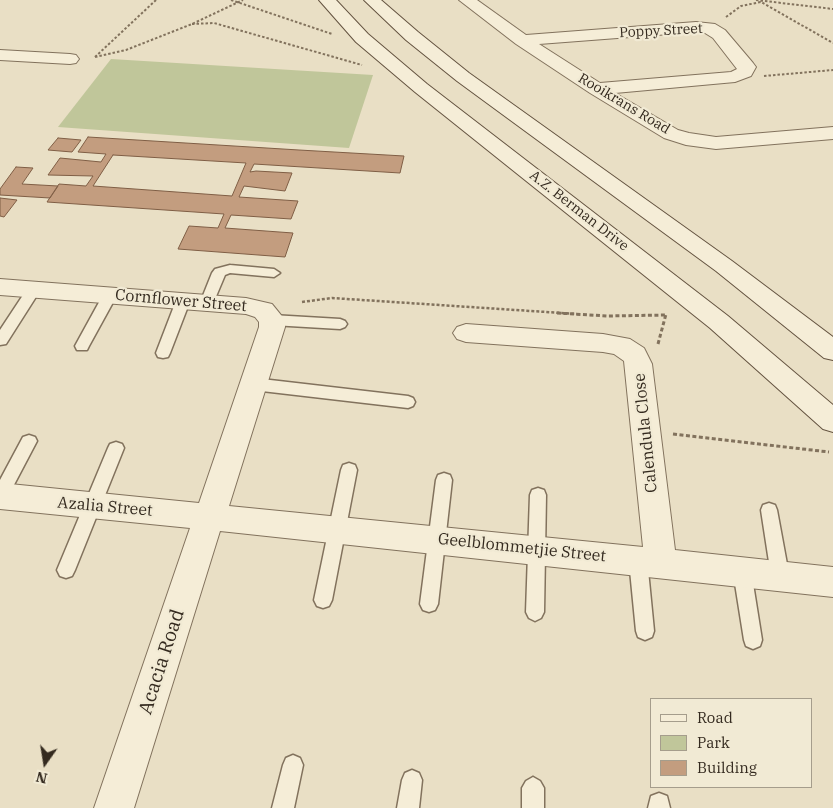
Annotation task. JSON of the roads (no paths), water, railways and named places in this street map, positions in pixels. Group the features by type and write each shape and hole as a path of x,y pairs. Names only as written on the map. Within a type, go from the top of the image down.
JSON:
{"street":[{"name":"A.Z. Berman Drive","path":"327,0 362,38 414,83 719,322 833,421"},
{"path":"372,0 412,36 463,76 724,266 833,351"},
{"name":"Rooikrans Road","path":"467,0 522,40 596,89 671,134 699,142 716,143 833,133"},
{"name":"Poppy Street","path":"522,40 696,27 709,28 719,34 747,67 745,72 735,77 596,89"},
{"path":"0,55 70,59"},
{"path":"4,72 20,56"},
{"name":"Cornflower Street","path":"0,287 255,307 270,318"},
{"path":"210,516 272,327 270,318"},
{"name":"Calendula Close","path":"466,332 603,343 621,346 634,355 639,364 647,431 649,562"},
{"name":"Azalia Street","path":"0,496 210,516"},
{"name":"Geelblommetjie Street","path":"210,516 833,582"},
{"name":"Acacia Road","path":"114,808 210,516"}],"lane":[{"path":"163,354 195,302 220,272 230,269 274,273"},
{"path":"1,340 34,289"},
{"path":"82,346 110,295"},
{"path":"270,318 340,324"},
{"path":"253,384 408,402"},
{"path":"0,496 29,441"},
{"path":"66,570 116,448"},
{"path":"323,600 349,470"},
{"path":"429,604 444,480"},
{"path":"535,612 538,495"},
{"path":"768,510 780,575"},
{"path":"645,631 649,562"},
{"path":"742,571 753,640"},
{"path":"283,808 293,765"},
{"path":"408,808 412,780"}]}
